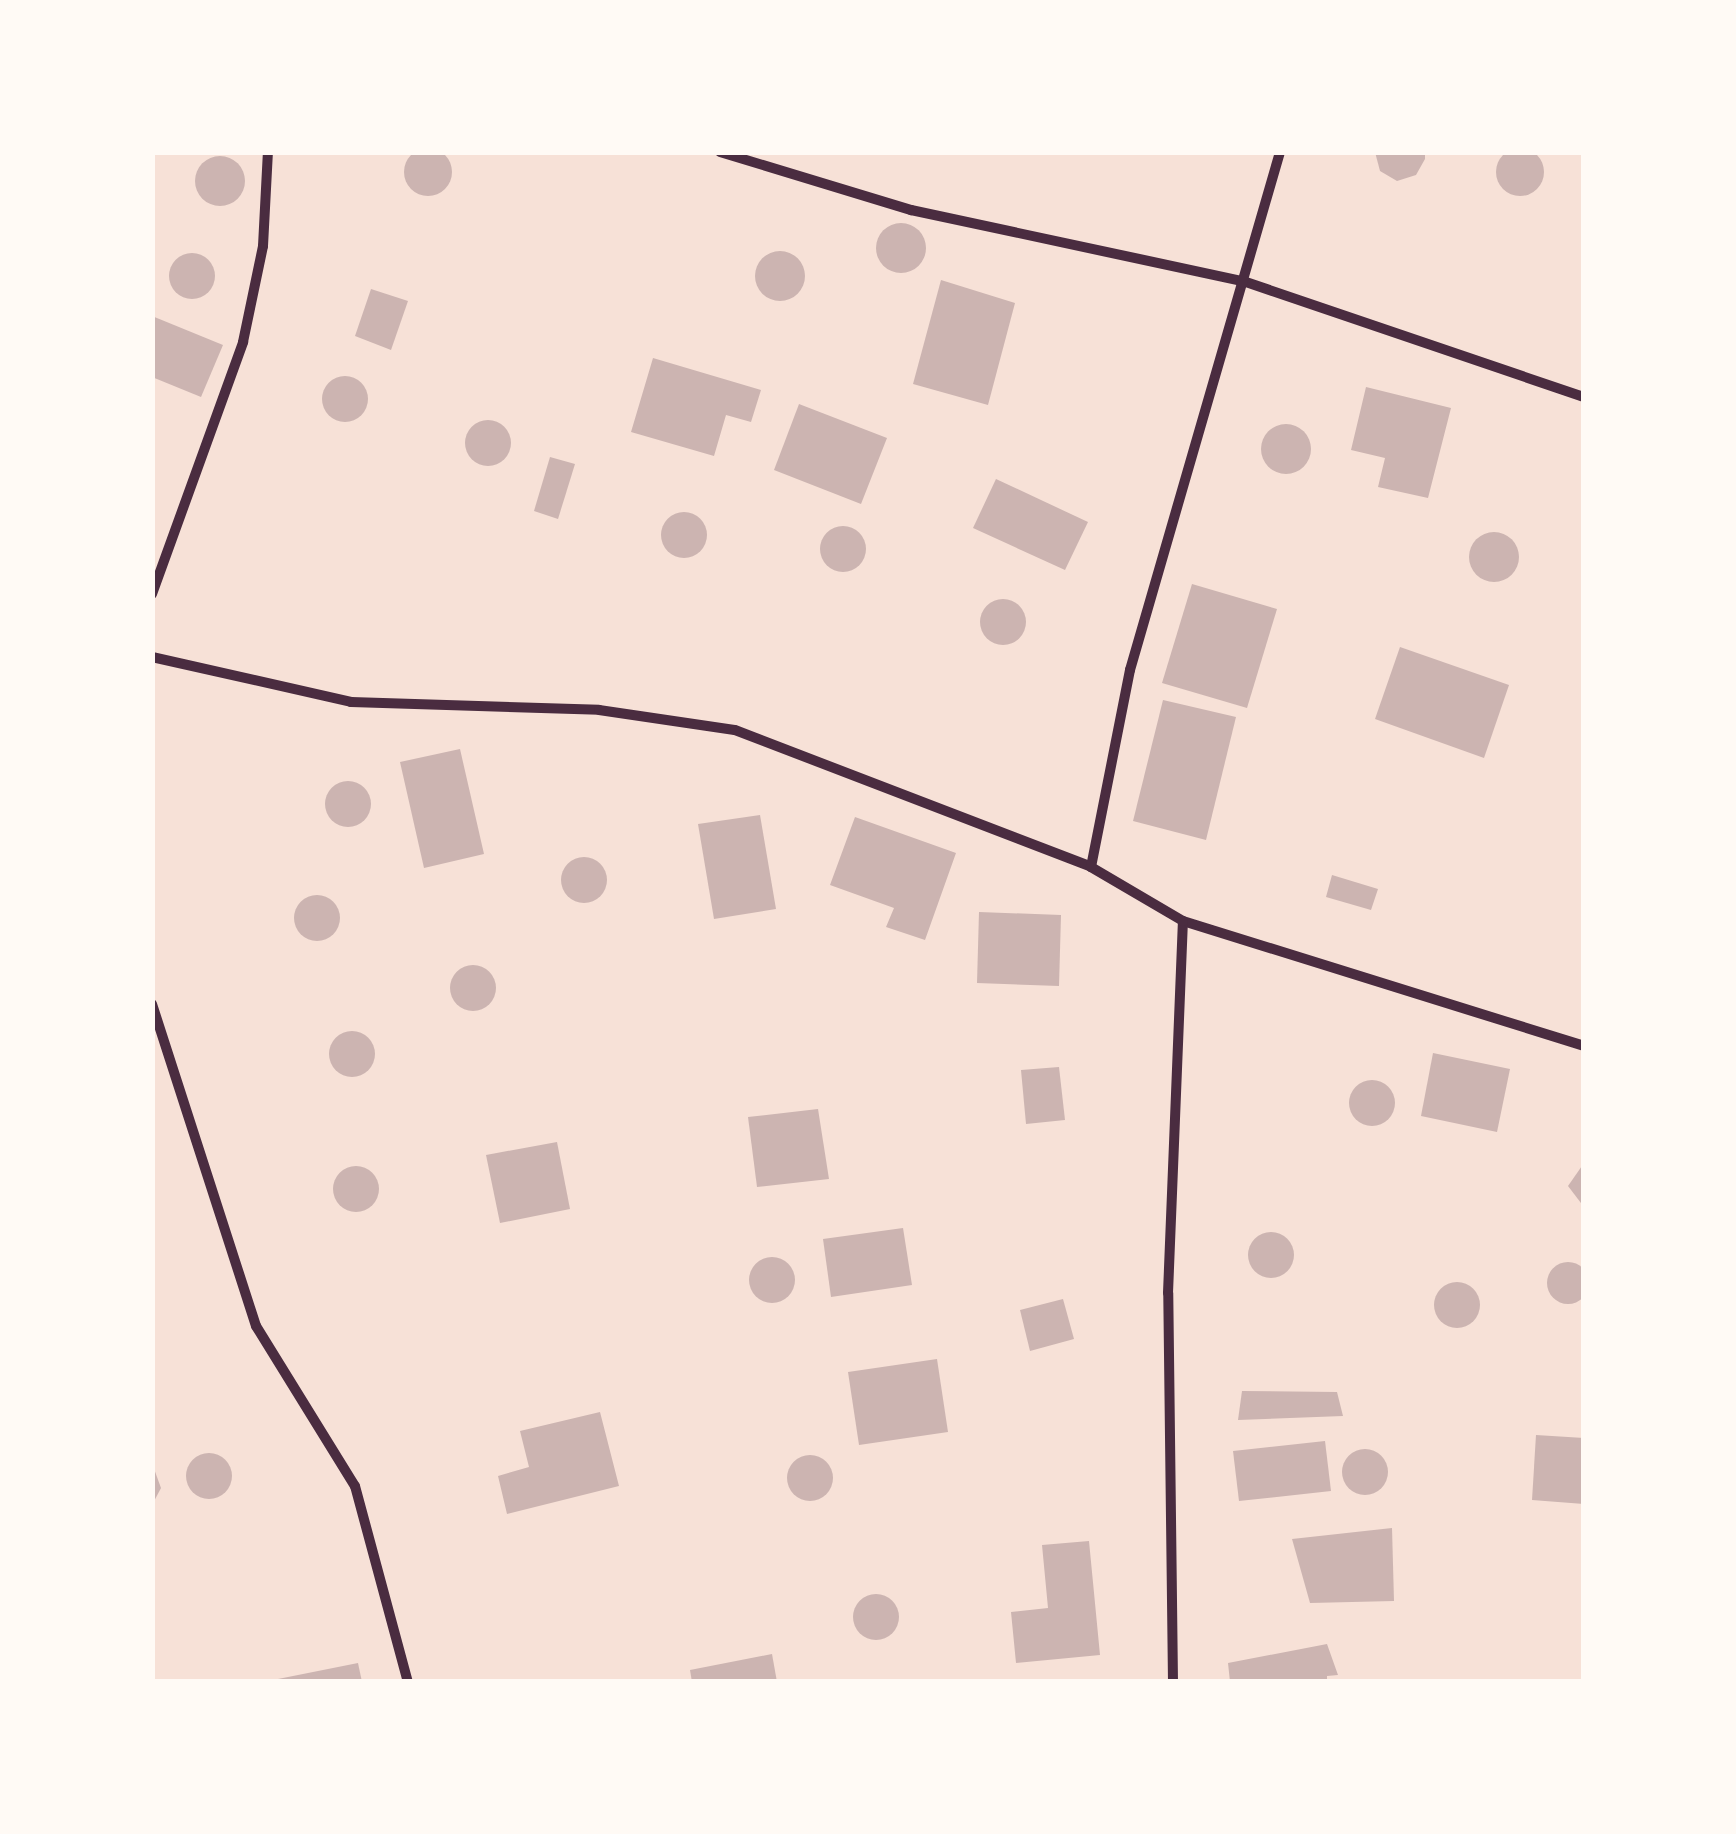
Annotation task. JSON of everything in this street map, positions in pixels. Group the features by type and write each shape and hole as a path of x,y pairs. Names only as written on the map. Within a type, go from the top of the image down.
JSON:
{"street":[{"path":"152,594 242,342 263,246 268,152"},
{"path":"720,152 911,210 1243,281 1584,398"},
{"path":"1090,867 1130,670 1280,152"},
{"path":"152,657 350,702 599,710 735,730 1090,867 1183,921 1584,1046"},
{"path":"1174,1682 1168,1293 1183,921"},
{"path":"152,1004 256,1326 355,1486 408,1682"}],"building":[{"path":"428,148 445,155 452,172 445,189 428,196 411,189 404,172 411,155"},
{"path":"1520,148 1537,155 1544,172 1537,189 1520,196 1503,189 1496,172 1503,155"},
{"path":"1375,152 1425,152 1425,159 1416,175 1397,181 1380,171"},
{"path":"220,156 237,164 245,181 237,198 220,206 203,198 195,181 203,164"},
{"path":"901,223 919,230 926,248 919,266 901,273 883,266 876,248 883,230"},
{"path":"780,251 798,258 805,276 798,294 780,301 762,294 755,276 762,258"},
{"path":"192,253 209,259 215,276 209,293 192,299 175,293 169,276 175,259"},
{"path":"941,280 1015,303 988,405 913,384"},
{"path":"371,289 408,301 391,350 355,336"},
{"path":"152,316 223,345 201,397 152,377"},
{"path":"653,358 761,390 751,422 726,415 714,456 631,432"},
{"path":"345,376 361,383 368,399 361,415 345,422 329,415 322,399 329,383"},
{"path":"1366,387 1451,408 1428,498 1378,487 1385,458 1351,450"},
{"path":"799,404 887,438 861,504 774,470"},
{"path":"488,420 504,427 511,443 504,459 488,466 472,459 465,443 472,427"},
{"path":"1286,424 1303,432 1311,449 1303,466 1286,474 1269,466 1261,449 1269,432"},
{"path":"550,457 575,464 558,519 534,511"},
{"path":"996,479 1088,522 1065,570 973,528"},
{"path":"684,512 700,519 707,535 700,551 684,558 668,551 661,535 668,519"},
{"path":"843,526 860,532 866,549 860,566 843,572 826,566 820,549 826,532"},
{"path":"1494,532 1511,540 1519,557 1511,574 1494,582 1477,574 1469,557 1477,540"},
{"path":"1192,584 1277,609 1247,708 1162,683"},
{"path":"1003,599 1019,606 1026,622 1019,638 1003,645 987,638 980,622 987,606"},
{"path":"1400,647 1509,685 1484,758 1375,719"},
{"path":"1163,700 1236,717 1206,840 1133,821"},
{"path":"460,749 484,854 424,868 400,762"},
{"path":"348,781 364,788 371,804 364,820 348,827 332,820 325,804 332,788"},
{"path":"760,815 776,909 714,919 698,824"},
{"path":"855,817 956,853 925,940 886,927 894,908 830,885"},
{"path":"584,857 600,864 607,880 600,896 584,903 568,896 561,880 568,864"},
{"path":"1332,875 1378,889 1371,910 1326,897"},
{"path":"317,895 334,901 340,918 334,935 317,941 300,935 294,918 300,901"},
{"path":"979,912 1061,915 1059,986 977,983"},
{"path":"473,965 490,971 496,988 490,1005 473,1011 456,1005 450,988 456,971"},
{"path":"352,1031 368,1038 375,1054 368,1070 352,1077 336,1070 329,1054 336,1038"},
{"path":"1433,1053 1510,1069 1497,1132 1421,1116"},
{"path":"1059,1067 1065,1120 1026,1124 1021,1070"},
{"path":"1372,1080 1388,1087 1395,1103 1388,1119 1372,1126 1356,1119 1349,1103 1356,1087"},
{"path":"818,1109 829,1179 757,1187 748,1117"},
{"path":"557,1142 570,1209 500,1223 486,1155"},
{"path":"1584,1163 1584,1207 1568,1186"},
{"path":"356,1166 373,1172 379,1189 373,1206 356,1212 339,1206 333,1189 339,1172"},
{"path":"903,1228 912,1285 831,1297 823,1239"},
{"path":"1271,1232 1287,1239 1294,1255 1287,1271 1271,1278 1255,1271 1248,1255 1255,1239"},
{"path":"772,1257 788,1264 795,1280 788,1296 772,1303 756,1296 749,1280 756,1264"},
{"path":"1568,1262 1583,1268 1589,1283 1583,1298 1568,1304 1553,1298 1547,1283 1553,1268"},
{"path":"1457,1282 1474,1288 1480,1305 1474,1322 1457,1328 1440,1322 1434,1305 1440,1288"},
{"path":"1063,1299 1074,1339 1030,1351 1020,1310"},
{"path":"937,1359 948,1432 859,1445 848,1372"},
{"path":"1242,1391 1337,1392 1343,1416 1238,1420"},
{"path":"600,1412 619,1486 507,1514 498,1476 529,1467 520,1431"},
{"path":"1536,1435 1584,1438 1584,1504 1532,1500"},
{"path":"1325,1441 1331,1491 1239,1501 1233,1451"},
{"path":"1365,1449 1381,1456 1388,1472 1381,1488 1365,1495 1349,1488 1342,1472 1349,1456"},
{"path":"209,1453 225,1460 232,1476 225,1492 209,1499 193,1492 186,1476 193,1460"},
{"path":"810,1455 827,1461 833,1478 827,1495 810,1501 793,1495 787,1478 793,1461"},
{"path":"152,1466 161,1488 152,1505"},
{"path":"1392,1528 1394,1601 1310,1603 1292,1539"},
{"path":"1089,1541 1100,1655 1016,1663 1011,1612 1048,1608 1042,1545"},
{"path":"876,1594 892,1601 899,1617 892,1633 876,1640 860,1633 853,1617 860,1601"},
{"path":"1327,1644 1338,1675 1327,1676 1327,1682 1230,1682 1228,1663"},
{"path":"772,1654 777,1682 692,1682 690,1670"},
{"path":"358,1663 362,1682 273,1680"}]}
